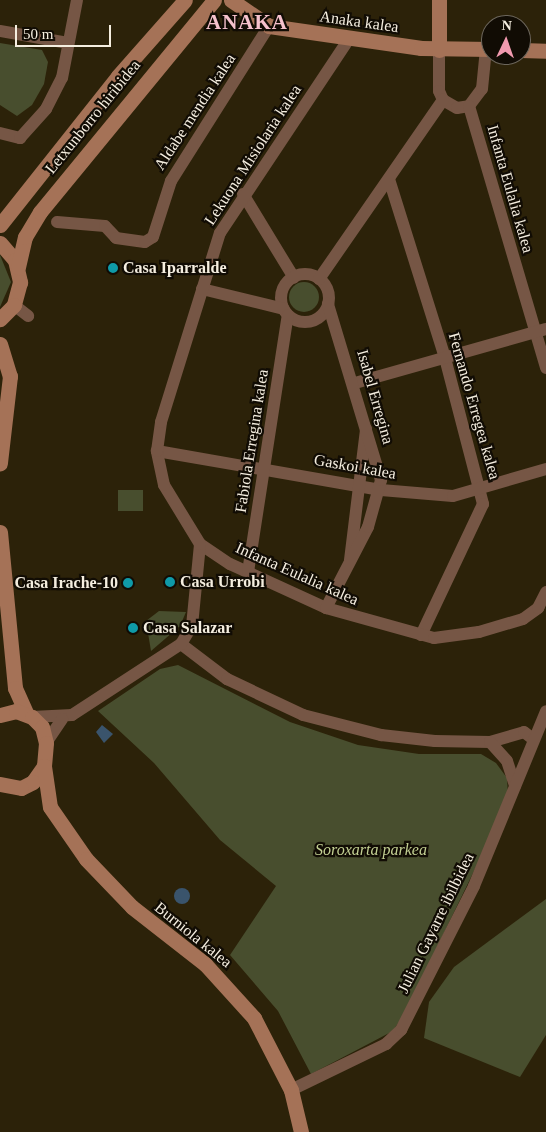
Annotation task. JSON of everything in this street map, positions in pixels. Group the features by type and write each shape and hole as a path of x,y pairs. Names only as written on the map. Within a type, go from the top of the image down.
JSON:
{"street":[{"path":"3,135 20,138 46,109 62,78 77,0"},
{"name":"Letxunborro hiribidea","path":"0,225 118,76 185,0"},
{"name":"Letxunborro hiribidea","path":"6,313 20,290 18,267 26,237 40,212 214,0"},
{"name":"Anaka kalea","path":"231,0 269,26 349,39 439,50 481,49"},
{"path":"439,0 439,91 443,100 463,107 482,89 486,65"},
{"name":"Aldabe mendia kalea","path":"57,222 105,226 116,238 145,242 153,237 171,181 269,26"},
{"path":"0,31 68,43"},
{"name":"Lekuona Misiolaria kalea","path":"200,544 164,485 157,452 183,342 220,233 243,194 349,39"},
{"path":"531,50 546,51"},
{"path":"319,279 443,100"},
{"name":"Infanta Eulalia kalea","path":"463,107 541,331 546,368"},
{"name":"Fernando Erregea kalea","path":"388,179 445,358 481,487 483,504 421,635"},
{"path":"243,194 294,278"},
{"path":"0,243 18,267"},
{"path":"202,289 286,312 306,322 317,319 328,304 326,287 319,279 308,275 294,278 283,291 286,312"},
{"name":"Isabel Erregina","path":"328,304 355,383 381,490"},
{"name":"Fabiola Erregina kalea","path":"248,572 286,312"},
{"path":"0,463 10,376 1,345 6,313 28,316"},
{"path":"355,383 541,331"},
{"path":"350,560 357,485 366,424"},
{"name":"Gaskoi kalea","path":"157,452 264,467 381,490 453,496 546,469"},
{"path":"326,608 381,490"},
{"path":"0,532 15,688 29,715 42,727 46,743"},
{"path":"46,743 62,719 181,644 192,626 197,603 200,544"},
{"name":"Infanta Eulalia kalea","path":"200,544 248,572 326,608 421,635 479,632 523,619 538,608 546,592"},
{"path":"181,644 227,679 304,715 381,735 490,742 524,732 533,738"},
{"path":"15,688 0,714 62,719"},
{"name":"Julian Gayarre ibilbidea","path":"290,1090 386,1044 401,1030 442,955 546,711"},
{"path":"490,742 501,754 515,786"},
{"name":"Burniola kalea","path":"46,743 44,766 50,807 107,884 204,964 239,999 265,1035 290,1090 301,1132"},
{"path":"501,754 527,753"},
{"path":"9,788 36,780 44,766"},
{"name":"Burniola kalea","path":"9,788 50,807"}],"green space":[{"path":"0,43 42,50 48,62 44,84 32,105 17,116 0,105"},
{"path":"0,255 11,282 0,307"},
{"path":"304,282 315,286 319,297 315,308 304,312 293,308 289,297 293,286"},
{"path":"118,490 143,490 143,511 118,511"},
{"path":"159,611 186,612 180,626 151,651 146,621"},
{"name":"Soroxarta parkea","path":"178,665 290,722 358,745 419,754 481,754 496,763 507,778 508,795 490,838 406,1011 393,1031 311,1074 278,1011 230,955 276,886 220,840 154,763 98,711 160,669"},
{"path":"546,899 546,1035 520,1077 424,1038 429,1002 454,967"}],"water":[{"path":"102,725 113,734 104,743 96,732"},
{"path":"182,888 190,896 182,904 174,896"}],"place":[{"name":"Casa Iparralde","path":"113,268"},
{"name":"Casa Urrobi","path":"170,582"},
{"name":"Casa Irache-10","path":"128,583"},
{"name":"Casa Salazar","path":"133,628"}],"district":[{"name":"ANAKA","path":"247,22"}]}
